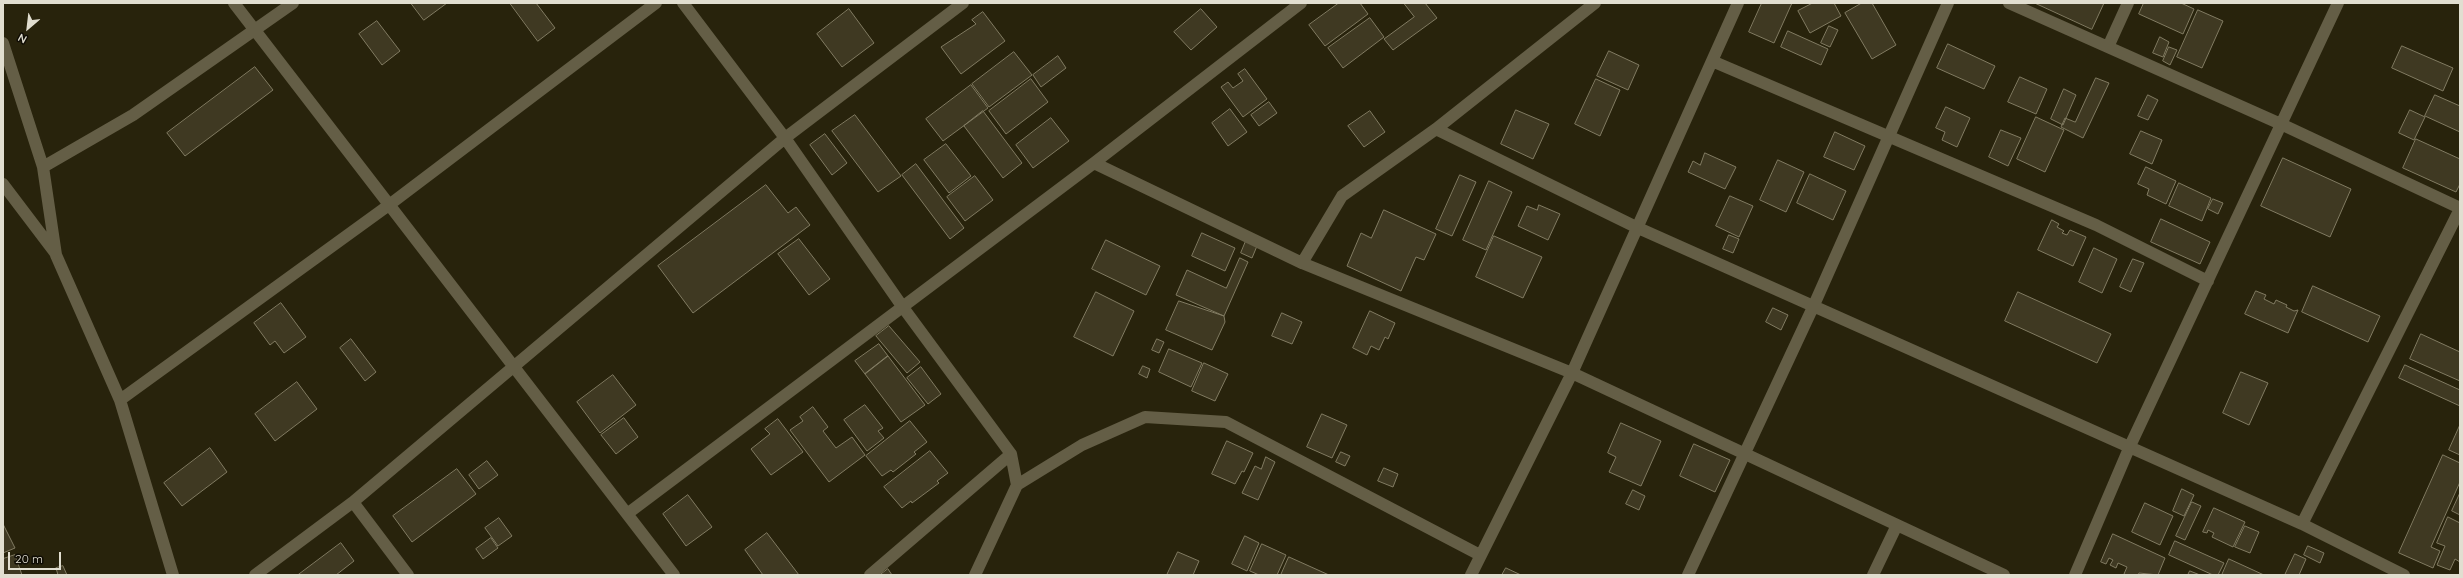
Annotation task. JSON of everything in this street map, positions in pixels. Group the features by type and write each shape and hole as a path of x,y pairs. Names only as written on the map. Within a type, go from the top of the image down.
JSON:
{"street":[{"path":"234,3 674,575"},
{"path":"43,167 133,115 293,3"},
{"path":"120,400 389,205 656,3"},
{"path":"683,3 785,138 902,306 1011,454 1017,485"},
{"path":"255,575 353,502 785,138 963,3"},
{"path":"627,514 1094,162 1301,3"},
{"path":"1302,263 1342,196 1436,129 1595,3"},
{"path":"1471,575 1572,373 1636,227 1738,3"},
{"path":"1688,575 1744,452 1814,305 1948,3"},
{"path":"2009,3 2283,125 2460,208 2302,524"},
{"path":"2108,47 2128,3"},
{"path":"2075,575 2130,446 2283,125 2338,3"},
{"path":"3,43 43,167 56,255"},
{"path":"1712,61 2096,225 2208,281"},
{"path":"1436,129 1636,227 2130,446 2302,524 2404,575"},
{"path":"1094,162 1302,263 1572,373 1744,452 2004,575"},
{"path":"3,184 56,255 120,400 173,575"},
{"path":"975,575 1017,485 1082,446 1145,417 1226,422 1480,555"},
{"path":"870,575 1011,454"},
{"path":"353,502 408,575"},
{"path":"1873,575 1897,525"}],"building":[{"path":"411,3 447,3 424,20"},
{"path":"510,3 536,3 555,28 538,41"},
{"path":"1339,3 1360,3 1368,14 1325,46 1309,25"},
{"path":"1404,3 1425,3 1437,18 1393,50 1384,39 1414,17"},
{"path":"1762,3 1792,3 1774,43 1749,32"},
{"path":"1813,3 1834,3 1841,16 1810,33 1798,11"},
{"path":"1862,3 1872,3 1896,45 1872,59 1845,13"},
{"path":"2035,3 2104,3 2092,29"},
{"path":"2144,3 2181,3 2194,9 2183,34 2139,14"},
{"path":"849,9 874,43 842,67 817,34"},
{"path":"1201,9 1217,27 1191,50 1174,32"},
{"path":"2198,10 2223,21 2202,68 2177,57"},
{"path":"983,12 1005,41 961,74 941,47 976,24 972,20"},
{"path":"1370,18 1384,37 1343,68 1328,48"},
{"path":"377,21 400,51 382,65 359,34"},
{"path":"1829,26 1838,30 1830,47 1821,43"},
{"path":"1788,31 1828,49 1821,65 1781,47"},
{"path":"2160,37 2169,42 2163,57 2153,53"},
{"path":"1948,44 1995,66 1984,89 1937,68"},
{"path":"2402,46 2453,68 2443,91 2392,68"},
{"path":"2169,47 2177,50 2170,65 2163,61"},
{"path":"1609,51 1639,65 1628,90 1597,76"},
{"path":"1014,52 1032,75 989,107 972,84"},
{"path":"1058,56 1066,68 1041,87 1033,75"},
{"path":"255,67 273,90 185,156 167,133"},
{"path":"1245,69 1267,99 1243,117 1221,87 1228,82 1233,88 1243,81 1238,74"},
{"path":"2020,77 2047,89 2036,114 2008,102"},
{"path":"2096,78 2109,83 2083,138 2061,127 2065,118 2075,122"},
{"path":"1031,79 1048,102 1006,134 989,111"},
{"path":"1596,79 1620,90 1600,136 1575,124"},
{"path":"971,85 988,108 943,141 926,119"},
{"path":"2064,89 2076,95 2063,125 2051,119"},
{"path":"2148,95 2158,100 2148,120 2138,116"},
{"path":"2435,95 2460,106 2460,132 2425,116"},
{"path":"1269,102 1277,113 1259,126 1251,115"},
{"path":"1946,107 1970,118 1957,147 1942,140 1945,132 1936,128"},
{"path":"1230,109 1247,132 1228,146 1212,123"},
{"path":"1516,110 1549,124 1533,159 1501,144"},
{"path":"2410,110 2425,117 2414,140 2399,133"},
{"path":"983,111 1022,163 1003,178 964,126"},
{"path":"1370,111 1385,132 1364,147 1348,126"},
{"path":"855,115 901,176 878,192 832,131"},
{"path":"2036,117 2064,130 2045,172 2017,159"},
{"path":"1051,118 1069,141 1033,168 1016,145"},
{"path":"2001,130 2021,138 2008,166 1989,157"},
{"path":"2141,131 2162,140 2152,164 2130,154"},
{"path":"1835,132 1865,146 1854,170 1824,157"},
{"path":"825,134 847,163 832,175 810,145"},
{"path":"2416,139 2460,159 2460,184 2456,192 2403,168"},
{"path":"946,144 971,176 949,193 924,160"},
{"path":"1705,153 1736,167 1725,189 1688,172 1693,161 1700,165"},
{"path":"2283,158 2351,189 2330,237 2261,206"},
{"path":"1778,160 1804,172 1786,212 1760,200"},
{"path":"916,164 964,228 950,239 902,175"},
{"path":"2146,167 2176,181 2166,204 2147,195 2149,189 2138,184"},
{"path":"1810,174 1846,191 1833,220 1797,203"},
{"path":"1460,175 1476,182 1452,236 1436,229"},
{"path":"975,176 993,200 965,221 947,197"},
{"path":"1489,181 1512,192 1486,250 1463,240"},
{"path":"2179,183 2211,198 2202,221 2169,206"},
{"path":"766,185 788,213 796,207 810,225 693,313 658,266"},
{"path":"1730,196 1753,206 1739,237 1716,226"},
{"path":"2213,199 2223,203 2218,214 2208,209"},
{"path":"1539,205 1560,214 1548,240 1518,226 1527,206 1537,210"},
{"path":"1384,210 1436,234 1424,260 1416,257 1401,291 1347,266 1361,233 1371,238"},
{"path":"2161,219 2210,242 2200,264 2151,242"},
{"path":"2052,220 2059,224 2057,227 2064,231 2062,233 2067,235 2070,230 2086,237 2073,266 2038,250"},
{"path":"1202,233 1235,248 1225,271 1192,256"},
{"path":"1729,235 1739,239 1733,253 1723,249"},
{"path":"1494,236 1542,257 1523,298 1476,277"},
{"path":"799,239 830,279 809,295 778,254"},
{"path":"1106,240 1160,266 1146,295 1092,269"},
{"path":"1246,241 1257,246 1252,258 1241,253"},
{"path":"2094,248 2117,259 2102,293 2079,282"},
{"path":"1240,258 1248,262 1224,316 1176,295 1187,270 1226,288"},
{"path":"2133,259 2144,263 2131,292 2120,287"},
{"path":"2313,286 2380,316 2368,342 2302,312"},
{"path":"2256,291 2266,295 2264,299 2274,304 2276,300 2287,305 2286,307 2294,311 2298,310 2288,333 2245,314"},
{"path":"1096,292 1134,311 1113,356 1074,337"},
{"path":"2018,292 2111,334 2097,363 2005,321"},
{"path":"1179,301 1224,316 1225,322 1212,350 1166,330"},
{"path":"281,303 306,337 284,353 275,341 270,345 254,323"},
{"path":"1773,308 1788,315 1781,330 1766,322"},
{"path":"1370,311 1395,323 1388,339 1385,337 1379,350 1371,346 1367,355 1353,348"},
{"path":"1282,313 1302,322 1292,344 1272,336"},
{"path":"889,326 920,362 907,373 876,336"},
{"path":"2421,334 2460,352 2460,381 2410,359"},
{"path":"351,339 376,372 365,381 340,348"},
{"path":"1157,339 1164,342 1159,353 1152,350"},
{"path":"879,344 888,356 865,374 855,361"},
{"path":"1169,349 1202,363 1191,387 1159,372"},
{"path":"888,356 925,405 901,422 865,374"},
{"path":"1204,363 1228,374 1215,401 1192,391"},
{"path":"2405,365 2460,390 2460,406 2399,378"},
{"path":"1143,366 1150,369 1147,378 1139,374"},
{"path":"921,367 941,394 928,404 907,378"},
{"path":"2241,372 2268,383 2249,425 2223,413"},
{"path":"613,375 636,405 600,433 577,402"},
{"path":"297,382 317,409 275,441 255,414"},
{"path":"865,405 883,428 878,431 884,438 867,451 844,420"},
{"path":"813,407 828,427 823,431 836,448 852,437 865,455 829,482 790,430 803,421 800,417"},
{"path":"1322,414 1347,425 1332,458 1307,447"},
{"path":"624,418 638,437 616,454 601,435"},
{"path":"778,419 803,452 771,475 751,449 770,434 765,429"},
{"path":"910,421 927,442 914,452 916,454 893,472 891,470 882,476 866,456"},
{"path":"1621,423 1661,441 1641,486 1609,472 1616,457 1608,453"},
{"path":"2460,425 2460,455 2449,450"},
{"path":"1227,441 1253,453 1244,472 1242,471 1235,484 1212,474"},
{"path":"1694,444 1730,460 1715,492 1680,476"},
{"path":"210,448 227,472 182,506 164,483"},
{"path":"930,451 948,473 937,481 939,483 912,503 911,501 902,508 884,487"},
{"path":"1341,452 1350,456 1345,466 1336,462"},
{"path":"2443,455 2460,463 2460,482 2431,547 2440,551 2433,568 2399,553"},
{"path":"1266,457 1275,462 1258,500 1242,493 1255,466 1261,469"},
{"path":"487,461 498,475 479,489 469,475"},
{"path":"1384,468 1398,474 1393,487 1378,481"},
{"path":"457,469 476,494 412,542 393,516"},
{"path":"2182,489 2194,495 2184,516 2173,511"},
{"path":"1633,490 1645,496 1639,510 1626,504"},
{"path":"2460,493 2460,515 2452,511"},
{"path":"688,495 712,527 686,546 663,514"},
{"path":"2192,502 2201,506 2185,540 2176,536"},
{"path":"2145,503 2173,516 2160,545 2132,532"},
{"path":"2214,508 2245,522 2233,547 2212,537 2214,533 2208,530 2207,533 2203,532"},
{"path":"2448,517 2460,523 2460,562 2455,559 2450,570 2437,565 2445,546 2437,543"},
{"path":"499,518 512,536 498,546 485,528"},
{"path":"3,524 15,548 3,553"},
{"path":"2245,526 2259,532 2250,553 2235,547"},
{"path":"767,533 799,575 763,575 745,550"},
{"path":"2113,534 2165,558 2158,575 2139,573 2138,575 2127,575 2124,574 2127,567 2118,563 2116,568 2110,565 2113,560 2109,558 2106,564 2101,562"},
{"path":"1245,536 1259,543 1247,571 1232,564"},
{"path":"491,538 498,548 483,559 476,549"},
{"path":"2175,541 2224,563 2218,575 2213,575 2169,555"},
{"path":"341,543 354,561 336,575 298,575"},
{"path":"1262,544 1286,555 1277,575 1259,575 1250,571"},
{"path":"2308,546 2324,553 2320,563 2304,555"},
{"path":"1178,552 1199,561 1193,575 1167,575"},
{"path":"2295,554 2306,559 2299,575 2285,575"},
{"path":"15,555 22,575 3,575 3,559"},
{"path":"1289,557 1329,575 1281,575"},
{"path":"2229,559 2264,575 2222,575"},
{"path":"63,566 67,575 58,575 56,568"},
{"path":"1506,568 1521,575 1502,575"},
{"path":"888,569 892,575 880,575"},
{"path":"2190,571 2200,575 2188,575"}]}
